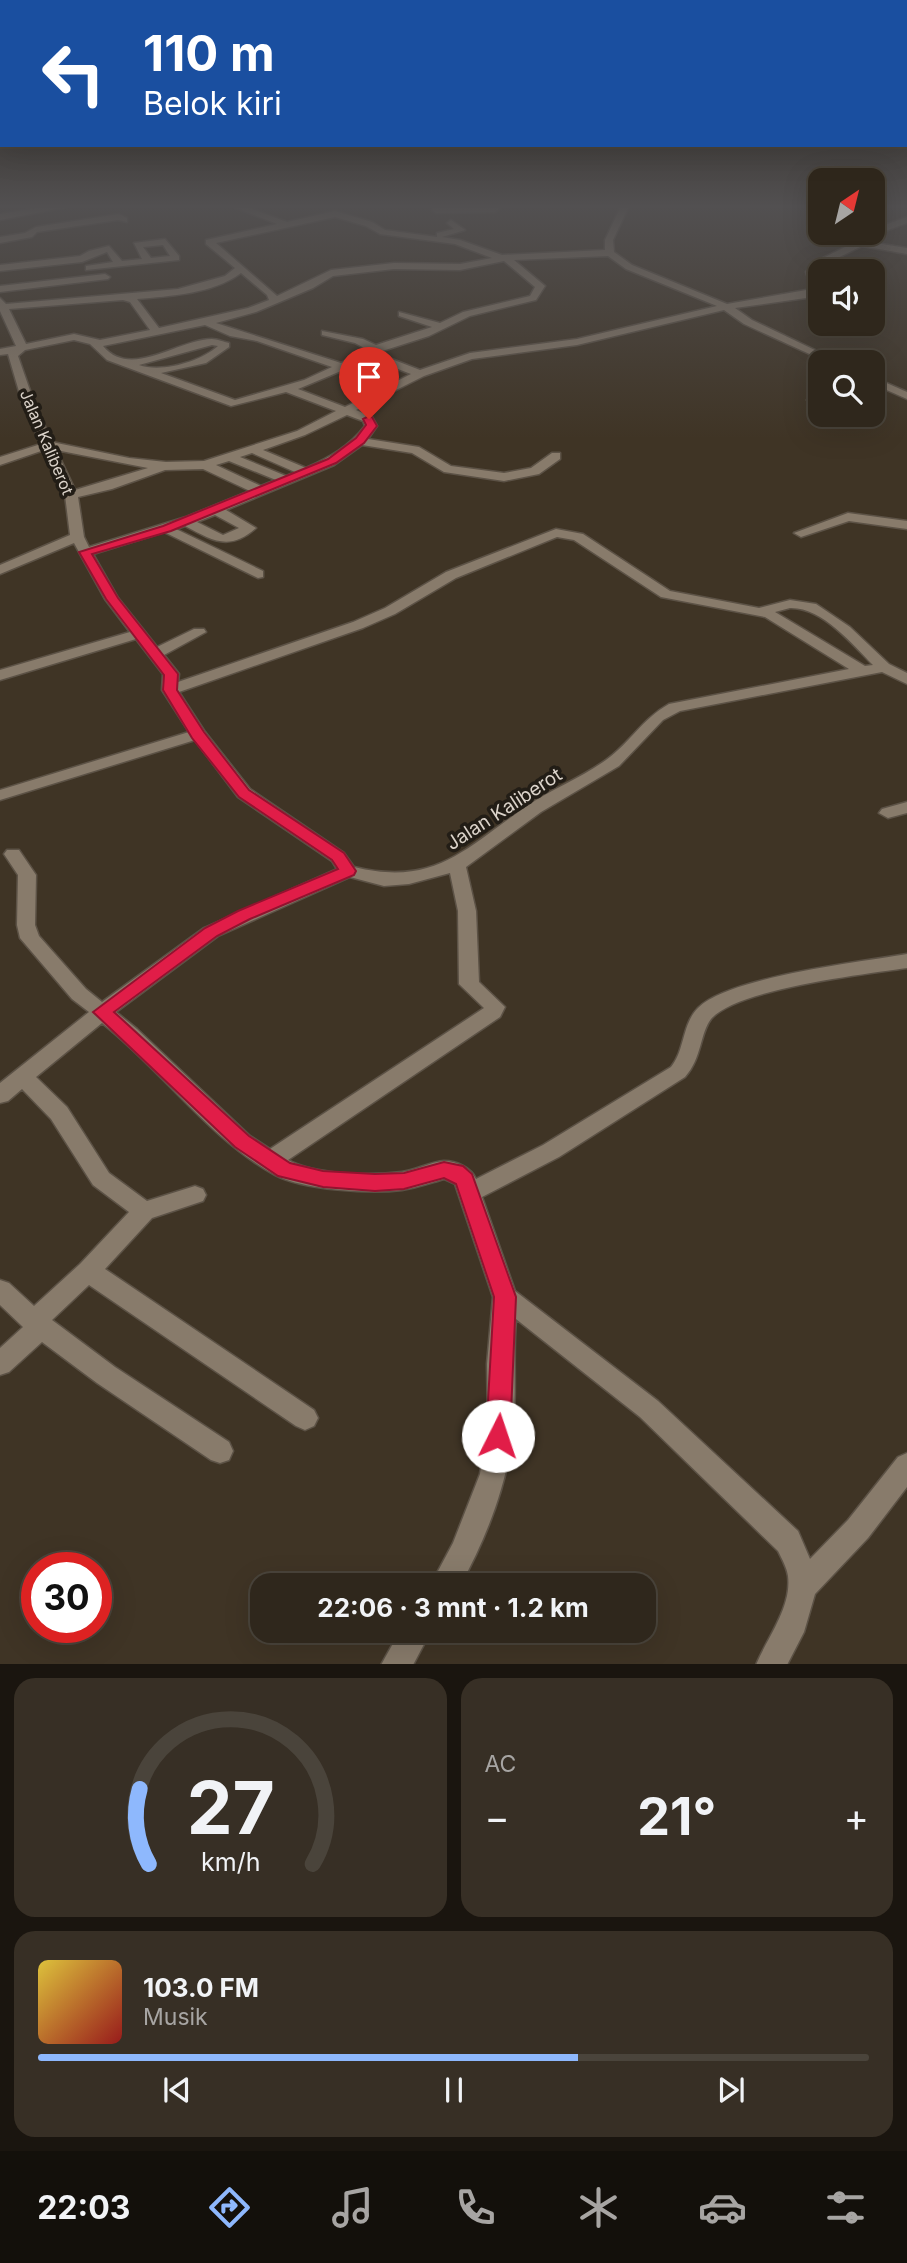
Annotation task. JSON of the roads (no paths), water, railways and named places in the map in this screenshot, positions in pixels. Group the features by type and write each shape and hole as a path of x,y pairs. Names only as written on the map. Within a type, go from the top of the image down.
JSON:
{"street":[{"path":"0,289 45,284"},
{"path":"22,346 2,304 194,289 211,284"},
{"path":"259,284 272,294 273,299"},
{"path":"0,352 74,337 95,343 206,322 252,310 314,284"},
{"path":"95,343 103,353 235,404 308,382 372,352 442,327 467,314 499,304 531,299 539,291 538,284"},
{"path":"675,284 717,301 748,322 809,350"},
{"path":"0,461 49,445 129,462 166,466 205,465 301,433 346,408 420,374 470,356 577,342 724,307 816,291 816,284"},
{"path":"122,296 133,300 156,331"},
{"path":"402,314 442,327"},
{"path":"206,322 234,334 259,338 367,377"},
{"path":"326,333 359,341 372,352 420,374"},
{"path":"130,364 212,342 225,345 221,351 200,360 151,372"},
{"name":"Jalan Kaliberot","path":"22,346 12,355 29,405 71,495 76,537 112,599 171,674 170,690 198,734 244,793 338,857 348,871 384,880 409,878 457,865 535,808 612,763 665,711 884,667"},
{"path":"885,386 907,396"},
{"path":"85,552 167,529 333,460 360,441 372,423 346,408 286,388"},
{"path":"360,441 415,450 447,469 504,477 535,471 556,456"},
{"path":"254,450 306,472"},
{"path":"229,457 286,480"},
{"path":"205,465 258,490"},
{"path":"71,495 108,486 166,466"},
{"path":"185,521 223,540 249,528 214,509"},
{"path":"802,533 848,517 907,525"},
{"path":"167,529 258,574"},
{"path":"170,690 358,625 390,611 451,575 548,535 564,533 578,537 666,594 761,612 785,622 863,671"},
{"path":"0,570 76,537"},
{"path":"761,612 800,604 815,610 839,626 884,667 907,679"},
{"path":"155,654 199,632"},
{"path":"0,675 139,634"},
{"path":"0,794 198,734"},
{"path":"888,813 907,807"},
{"path":"13,854 27,875 26,925 30,938 79,994 130,1034 242,1142 285,1170 323,1179 375,1183 404,1181 444,1170 455,1172 465,1180 505,1297 500,1364 501,1417 493,1474 464,1552 451,1573"},
{"path":"270,1161 493,1012 492,1002 469,984 467,911 457,865"},
{"path":"0,1095 102,1012 211,932 244,915 348,871"},
{"path":"469,1193 551,1151 678,1072 686,1065 703,1015 727,998 750,990 907,961"},
{"path":"23,1077 59,1114 102,1179 144,1211"},
{"path":"0,1364 144,1211 195,1195"},
{"path":"88,1271 305,1418"},
{"path":"0,1290 37,1325 132,1394 220,1451"},
{"path":"505,1297 649,1409 788,1541 802,1573 803,1586 789,1632 771,1664"},
{"path":"803,1586 858,1529 907,1466"},
{"path":"396,1664 409,1643"}]}
